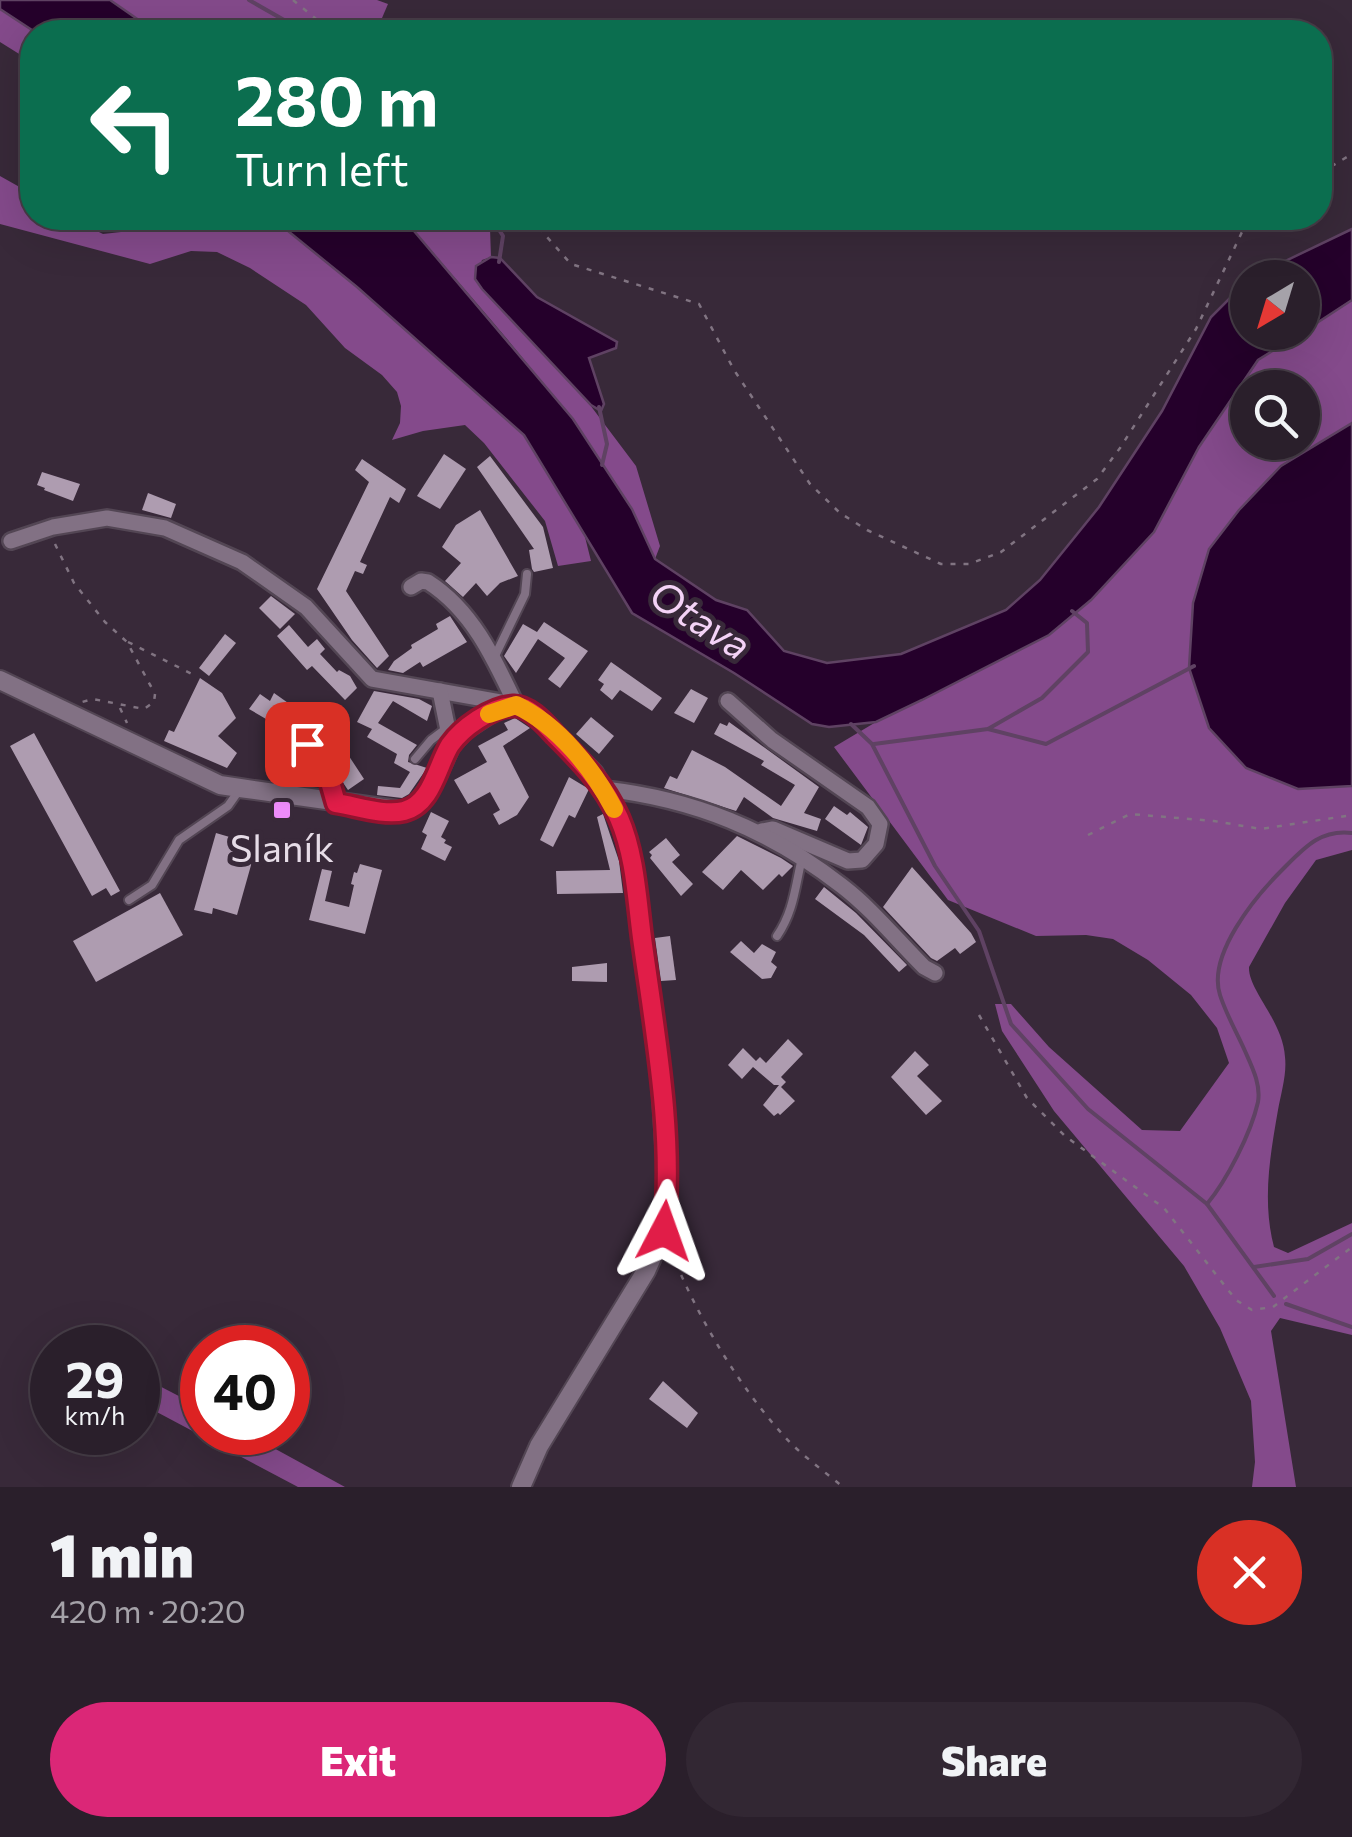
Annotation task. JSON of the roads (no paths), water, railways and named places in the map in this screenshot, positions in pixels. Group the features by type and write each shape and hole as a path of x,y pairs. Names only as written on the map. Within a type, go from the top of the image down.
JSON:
{"street":[{"path":"10,541 107,518 164,528 242,562 306,607 372,678 516,705 532,712 594,773 604,789 620,820 630,858 660,1066 668,1193 664,1231 646,1271 539,1446 521,1487"},
{"path":"411,587 428,582 471,620 516,705"},
{"path":"0,680 220,785 404,811 417,804 436,778 449,737 440,691"},
{"path":"728,701 772,740 868,807 880,824 876,844 862,860 848,861 774,829 758,832"},
{"path":"449,737 496,710 516,705"},
{"path":"604,789 642,793 746,824 845,888 924,967 935,972"}],"lane":[{"path":"493,660 525,594 528,574"},
{"path":"291,728 320,762 336,803"},
{"path":"415,759 431,740 449,737"},
{"path":"129,900 152,885 180,840 228,806 240,788"},
{"path":"777,936 792,908 802,858"}],"water":[{"path":"0,0 110,0 139,20 20,22 0,9"},
{"path":"1352,229 1352,300 1320,321 1320,260 1287,260"},
{"name":"Otava","path":"287,230 413,230 573,419 632,509 655,559 716,600 747,610 784,651 827,663 901,654 1006,610 1040,580 1099,507 1162,411 1211,317 1230,298 1230,350 1274,350 1258,360 1251,370 1230,370 1230,401 1199,447 1154,532 1091,600 1049,635 876,722 829,727 812,724 632,613 524,435"},
{"path":"491,257 500,258 537,297 617,342 616,348 589,358 604,404 601,411 482,289 475,279 476,266"},
{"path":"1352,423 1352,786 1298,789 1246,768 1209,728 1189,668 1193,603 1209,549 1239,510 1281,466 1291,460 1320,460 1320,442"}],"waterway":[{"path":"249,0 284,20"},
{"path":"499,230 503,236 499,262"},
{"path":"599,407 607,444 602,465"},
{"path":"874,744 988,729 1042,698 1088,652 1087,623 1072,611"},
{"path":"988,729 1046,744 1194,666"},
{"path":"851,724 872,744 935,866 979,931 1011,1024 1088,1109 1207,1204 1244,1142 1259,1095 1253,1069 1220,995 1220,962 1236,928 1259,895 1298,854 1322,837 1352,833"},
{"path":"1207,1204 1274,1296"},
{"path":"1254,1267 1308,1259 1352,1234"},
{"path":"1286,1304 1352,1327"}],"place":[{"name":"Slaník","path":"282,810"}]}
